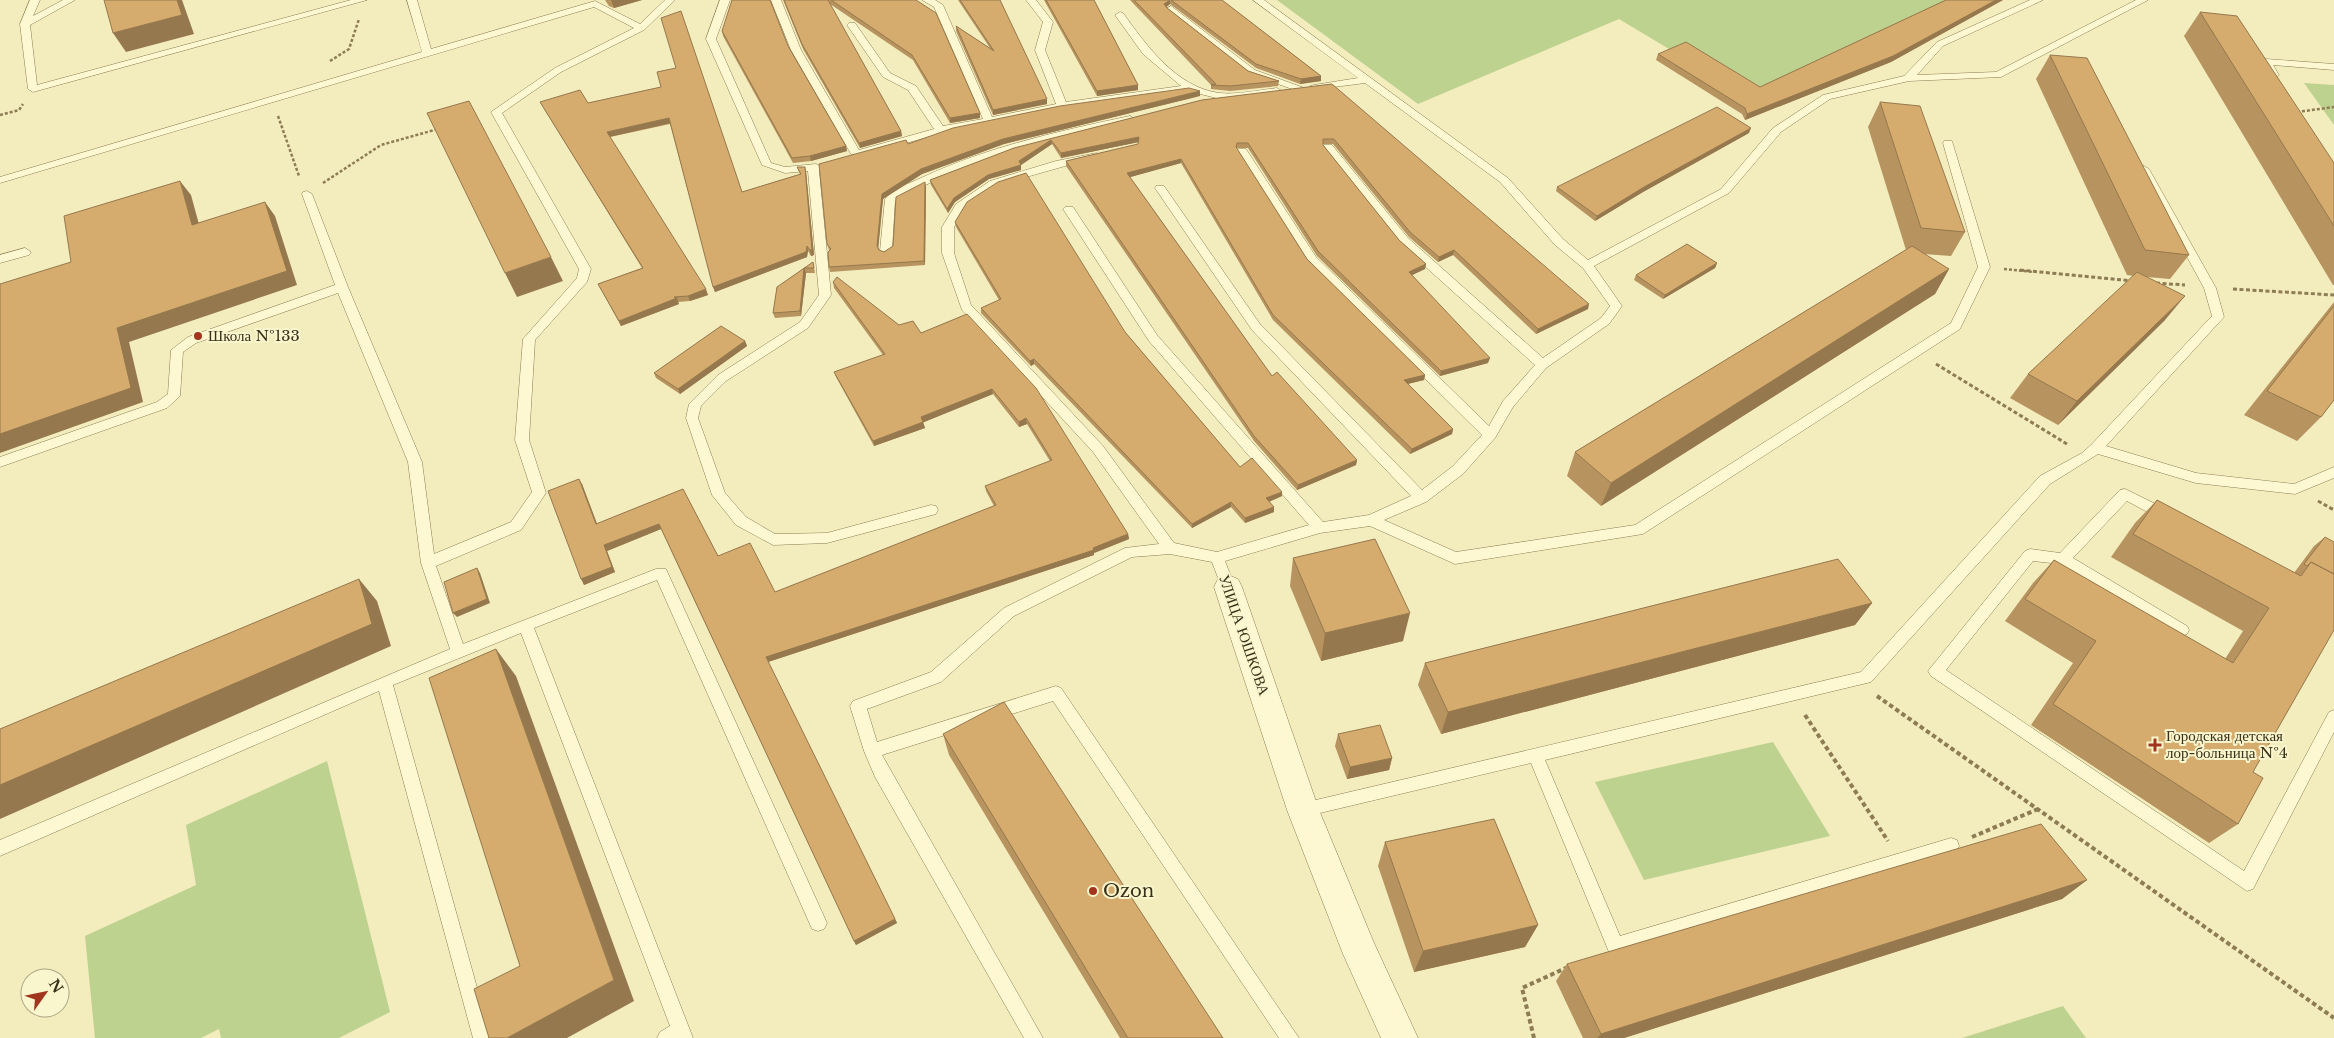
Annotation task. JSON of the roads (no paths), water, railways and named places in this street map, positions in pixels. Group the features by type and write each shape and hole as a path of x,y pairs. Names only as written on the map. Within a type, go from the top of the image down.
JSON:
{"street":[{"name":"УЛИЦА ЮШКОВА","path":"1223,572 1303,810 1361,954 1400,1038"}],"lane":[{"path":"35,0 25,24 33,89 362,0"},
{"path":"25,24 70,0"},
{"path":"412,0 427,52"},
{"path":"428,563 516,526 539,493 522,440 529,339 583,279 585,269 496,112 558,70 641,28 670,0"},
{"path":"725,0 711,39 767,166 785,170 813,167 830,162"},
{"path":"776,0 796,50 852,155 940,130 988,119 1062,106 1189,88 1220,96"},
{"path":"927,0 938,5 988,119"},
{"path":"1032,0 1048,22 1040,50 1062,106"},
{"path":"1258,0 1504,180 1559,242 1587,265 1725,191 1777,130 1827,96 1894,83 1908,78 1998,75 2143,0"},
{"path":"1908,78 1940,44 2038,0"},
{"path":"0,180 427,52 595,4 641,28"},
{"path":"1171,9 1252,72 1302,89"},
{"path":"1120,15 1146,52 1189,88"},
{"path":"852,25 886,75 912,88 940,130"},
{"path":"2296,112 2266,62 2334,67"},
{"path":"1201,102 1220,96 1302,89 1367,80"},
{"path":"886,251 890,199 918,181 973,160 1083,129 1137,117"},
{"path":"1371,520 1455,558 1638,530 1956,326 1984,267 1948,143"},
{"path":"1328,148 1404,241 1542,365"},
{"path":"1242,151 1312,260 1490,435"},
{"path":"1106,152 1060,162 994,184 962,204 948,227 948,253 966,307 1098,449 1170,548 1223,572"},
{"path":"1303,810 1866,677 2045,480 2091,452 2218,317 2210,288 2135,154"},
{"path":"813,167 825,295 804,325 722,378 695,404 692,418 719,495 741,520 773,540 827,538 931,510"},
{"path":"1160,188 1256,327 1421,498"},
{"path":"306,194 342,288 414,462 428,563 458,652"},
{"path":"1069,209 1153,338 1320,528"},
{"path":"0,260 25,252"},
{"name":"УЛИЦА ЮШКОВА","path":"1223,572 1252,546 1320,528 1371,520 1421,498 1458,470 1490,435 1508,404 1542,365 1604,321 1616,306 1587,265"},
{"path":"0,462 162,405 174,396 177,350 192,340 342,288"},
{"path":"2091,452 2196,478 2295,489 2334,472"},
{"path":"2063,560 2125,494 2177,521"},
{"path":"1034,1038 886,780 872,751 858,706 936,677 1009,612 1130,552 1170,548"},
{"path":"2182,630 2063,560 2030,555 1936,671 2247,882 2334,716"},
{"path":"0,848 384,682 661,573 818,923"},
{"path":"526,625 677,1035"},
{"path":"384,682 482,1038"},
{"path":"872,751 1056,692 1290,1038"},
{"path":"1536,756 1615,946 1951,846"}],"place":[{"name":"Школа №133","path":"198,336"},
{"name":"Городская детская лор-больница №4","path":"2155,745"},
{"name":"Ozon","path":"1093,891"}]}
